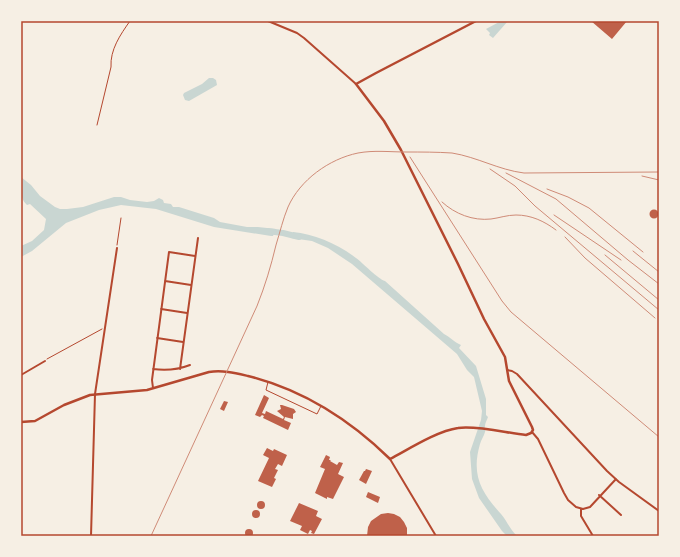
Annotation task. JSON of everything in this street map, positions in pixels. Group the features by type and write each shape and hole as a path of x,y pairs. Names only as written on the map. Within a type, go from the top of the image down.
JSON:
{"street":[{"path":"268,21 297,33 304,38 356,84 384,121 401,150 484,319 505,357 509,381 532,427 532,432 538,439 566,496 572,503 581,509 585,509 590,507 616,478"},
{"path":"356,84 476,21"},
{"path":"180,369 198,238"},
{"path":"91,536 95,394 117,248"},
{"path":"153,388 153,369 169,252 195,256"},
{"path":"165,281 192,285"},
{"path":"161,309 188,313"},
{"path":"157,338 184,342"},
{"path":"21,374 45,361"},
{"path":"153,369 168,371 180,369 190,365"},
{"path":"507,370 517,374 616,478 659,511"},
{"path":"21,422 35,421 64,405 80,398 95,394 139,391 218,371 232,372 280,386 321,405 367,437 390,459 436,536"},
{"path":"390,459 444,431 462,428 476,428 526,435 532,432"},
{"path":"600,495 621,515"},
{"path":"581,509 581,516 593,536"}],"lane":[{"path":"268,382 266,390 317,414 321,405"}],"path":[{"path":"97,125 111,67 111,58 116,43 130,21"},
{"path":"117,248 121,218"},
{"path":"45,361 100,329 105,329"}],"shaded area":[{"path":"501,21 508,21 493,38 489,35 490,33 486,29"},
{"path":"209,78 216,80 217,85 189,101 185,100 183,95 184,93 202,84"},
{"path":"21,177 31,185 40,196 60,209 83,207 114,197 147,202 154,201 159,198 163,200 164,203 171,204 173,207 179,207 214,218 220,222 247,227 276,229 273,236 271,236 214,227 156,209 121,205 99,210 66,223 32,251 21,257 21,246 32,241 44,230 46,219 30,204 27,205 22,198"},
{"path":"293,232 317,237 334,244 349,253 385,281 444,334 461,345 459,348 476,366 486,399 486,415 488,417 485,425 485,432 477,455 477,474 483,490 488,498 517,536 507,536 502,531 479,498 472,479 470,452 481,420 482,411 474,377 467,370 457,354 352,264 328,248 312,241 291,238"}],"building":[{"path":"591,21 627,21 612,39"},
{"path":"652,210 656,210 658,214 656,218 652,218 650,216 650,212"},
{"path":"264,395 269,398 262,413 265,414 266,411 283,419 284,417 277,411 281,409 280,405 294,409 296,412 293,414 293,419 285,417 284,420 291,423 288,430 263,418 264,416 262,415 260,417 255,415"},
{"path":"224,401 228,402 224,411 220,409"},
{"path":"267,448 273,451 274,449 287,455 282,466 278,464 275,469 278,470 272,487 258,481 269,458 263,455"},
{"path":"326,455 330,457 330,461 337,465 339,462 343,463 338,474 344,477 333,499 327,497 327,499 315,493 325,469 320,467"},
{"path":"366,469 372,471 366,484 359,480"},
{"path":"368,492 380,497 378,503 366,497"},
{"path":"259,501 263,501 265,505 263,509 259,509 257,507 257,503"},
{"path":"299,503 318,511 316,516 322,519 314,534 311,533 312,531 310,530 308,534 300,530 302,526 290,521"},
{"path":"254,510 258,510 260,514 258,518 254,518 252,516 252,512"},
{"path":"388,513 400,517 407,528 407,536 367,536 368,527 371,521 381,514"},
{"path":"247,529 251,529 253,533 251,537 247,537 245,535 245,531"}],"waterway":[{"path":"267,231 299,237"}],"railway":[{"path":"151,536 257,306 268,276 288,207 300,188 317,172 347,156 376,151 452,153 524,173 659,172"},
{"path":"410,157 502,301 511,312 659,437"},
{"path":"490,169 515,186 535,206 659,310"},
{"path":"506,173 556,199 628,260 659,284"},
{"path":"642,176 659,180"},
{"path":"547,189 568,197 589,208 643,252"},
{"path":"442,202 458,213 471,218 494,219 509,215 522,215 537,219 556,230"},
{"path":"554,215 621,260"},
{"path":"565,237 585,258 655,318"},
{"path":"633,251 659,272"},
{"path":"605,255 659,300"}]}
